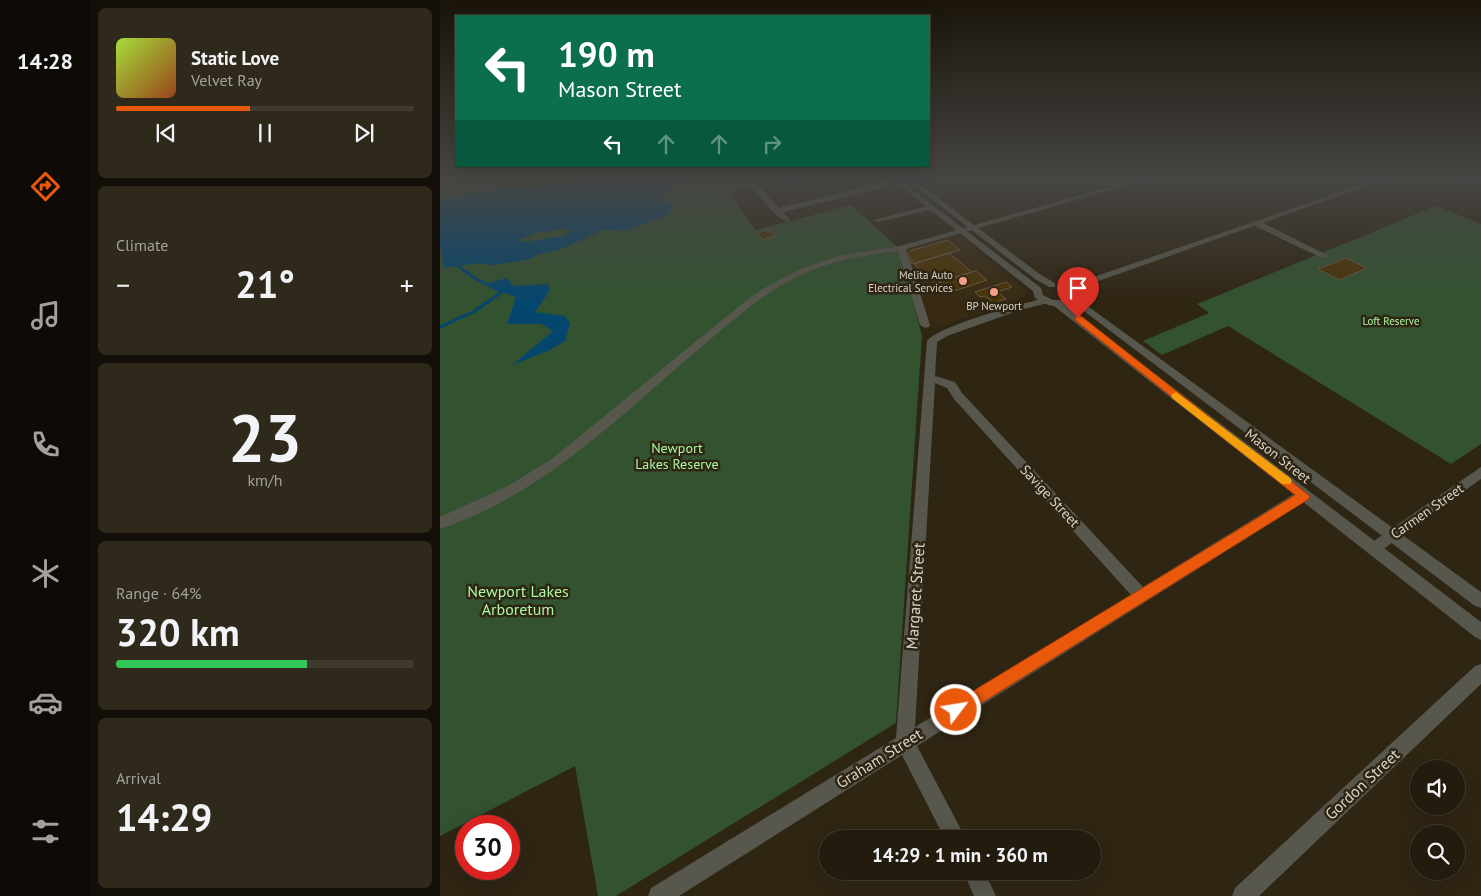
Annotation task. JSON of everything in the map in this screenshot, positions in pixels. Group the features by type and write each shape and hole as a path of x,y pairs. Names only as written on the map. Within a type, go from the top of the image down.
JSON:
{"street":[{"path":"878,220 883,219"},
{"name":"Mason Street","path":"946,219 1044,298 1481,632"},
{"path":"963,219 1031,272 1057,286"},
{"path":"440,523 513,490 558,461 746,305 778,281 815,264 901,248 1003,219"},
{"path":"1090,282 1071,295 1066,302 1044,298 1043,286 1090,282 1268,219"},
{"path":"1256,223 1325,256"},
{"path":"901,248 925,325"},
{"name":"Mason Street","path":"1057,286 1481,602"},
{"name":"Margaret Street","path":"905,742 932,341 943,334 1044,298"},
{"name":"Savige Street","path":"930,384 958,396 1142,596"},
{"name":"Carmen Street","path":"1373,549 1481,472"},
{"name":"Graham Street","path":"659,896 1304,496"},
{"name":"Gordon Street","path":"1243,896 1481,672"},
{"path":"905,742 951,830"},
{"path":"978,880 986,896"}],"shaded area":[{"path":"956,234 1025,290 1025,297 932,329 904,249"}],"green space":[{"name":"Newport Lakes Reserve","path":"440,219 747,219 755,230 798,219 866,219 900,249 922,336 896,723 616,896 598,896 575,766 480,815 455,815 455,828 440,836"},
{"name":"Loft Reserve","path":"1405,219 1468,219 1481,224 1481,444 1451,464 1228,326 1162,355 1143,341 1209,313 1197,304"}],"water":[{"path":"440,219 658,219 626,231 603,230 559,250 539,254 530,259 494,265 478,263 444,268 440,247","holes":["562,229 572,230 564,236 524,242 519,240 536,233"]},
{"path":"507,278 514,286 548,284 550,290 535,312 565,316 570,324 565,341 550,350 512,365 553,331 541,324 507,324 516,297 502,292 488,283"}],"building":[{"path":"769,230 775,236 763,240 757,233"},
{"path":"948,240 960,250 911,264 910,261 913,261 907,254 910,251"},
{"path":"949,253 972,272 936,283 914,264"},
{"path":"1346,258 1367,268 1339,280 1318,269"},
{"name":"Melita Auto Electrical Services","path":"976,271 987,280 951,292 939,282"},
{"path":"1006,282 1012,287 997,292 991,287"},
{"path":"991,287 1006,299 994,303 985,296 980,297 975,292"}],"waterway":[{"path":"440,327 473,312 502,292 476,279 458,266"}],"slow traffic":[{"path":"1176,395 1286,481"}],"place":[{"name":"Melita Auto Electrical Services","path":"963,281"},
{"name":"BP Newport","path":"994,292"}],"route":[{"path":"956,710 1304,496 1078,318"}],"park label":[{"name":"Newport Lakes Arboretum","path":"518,600"}]}
